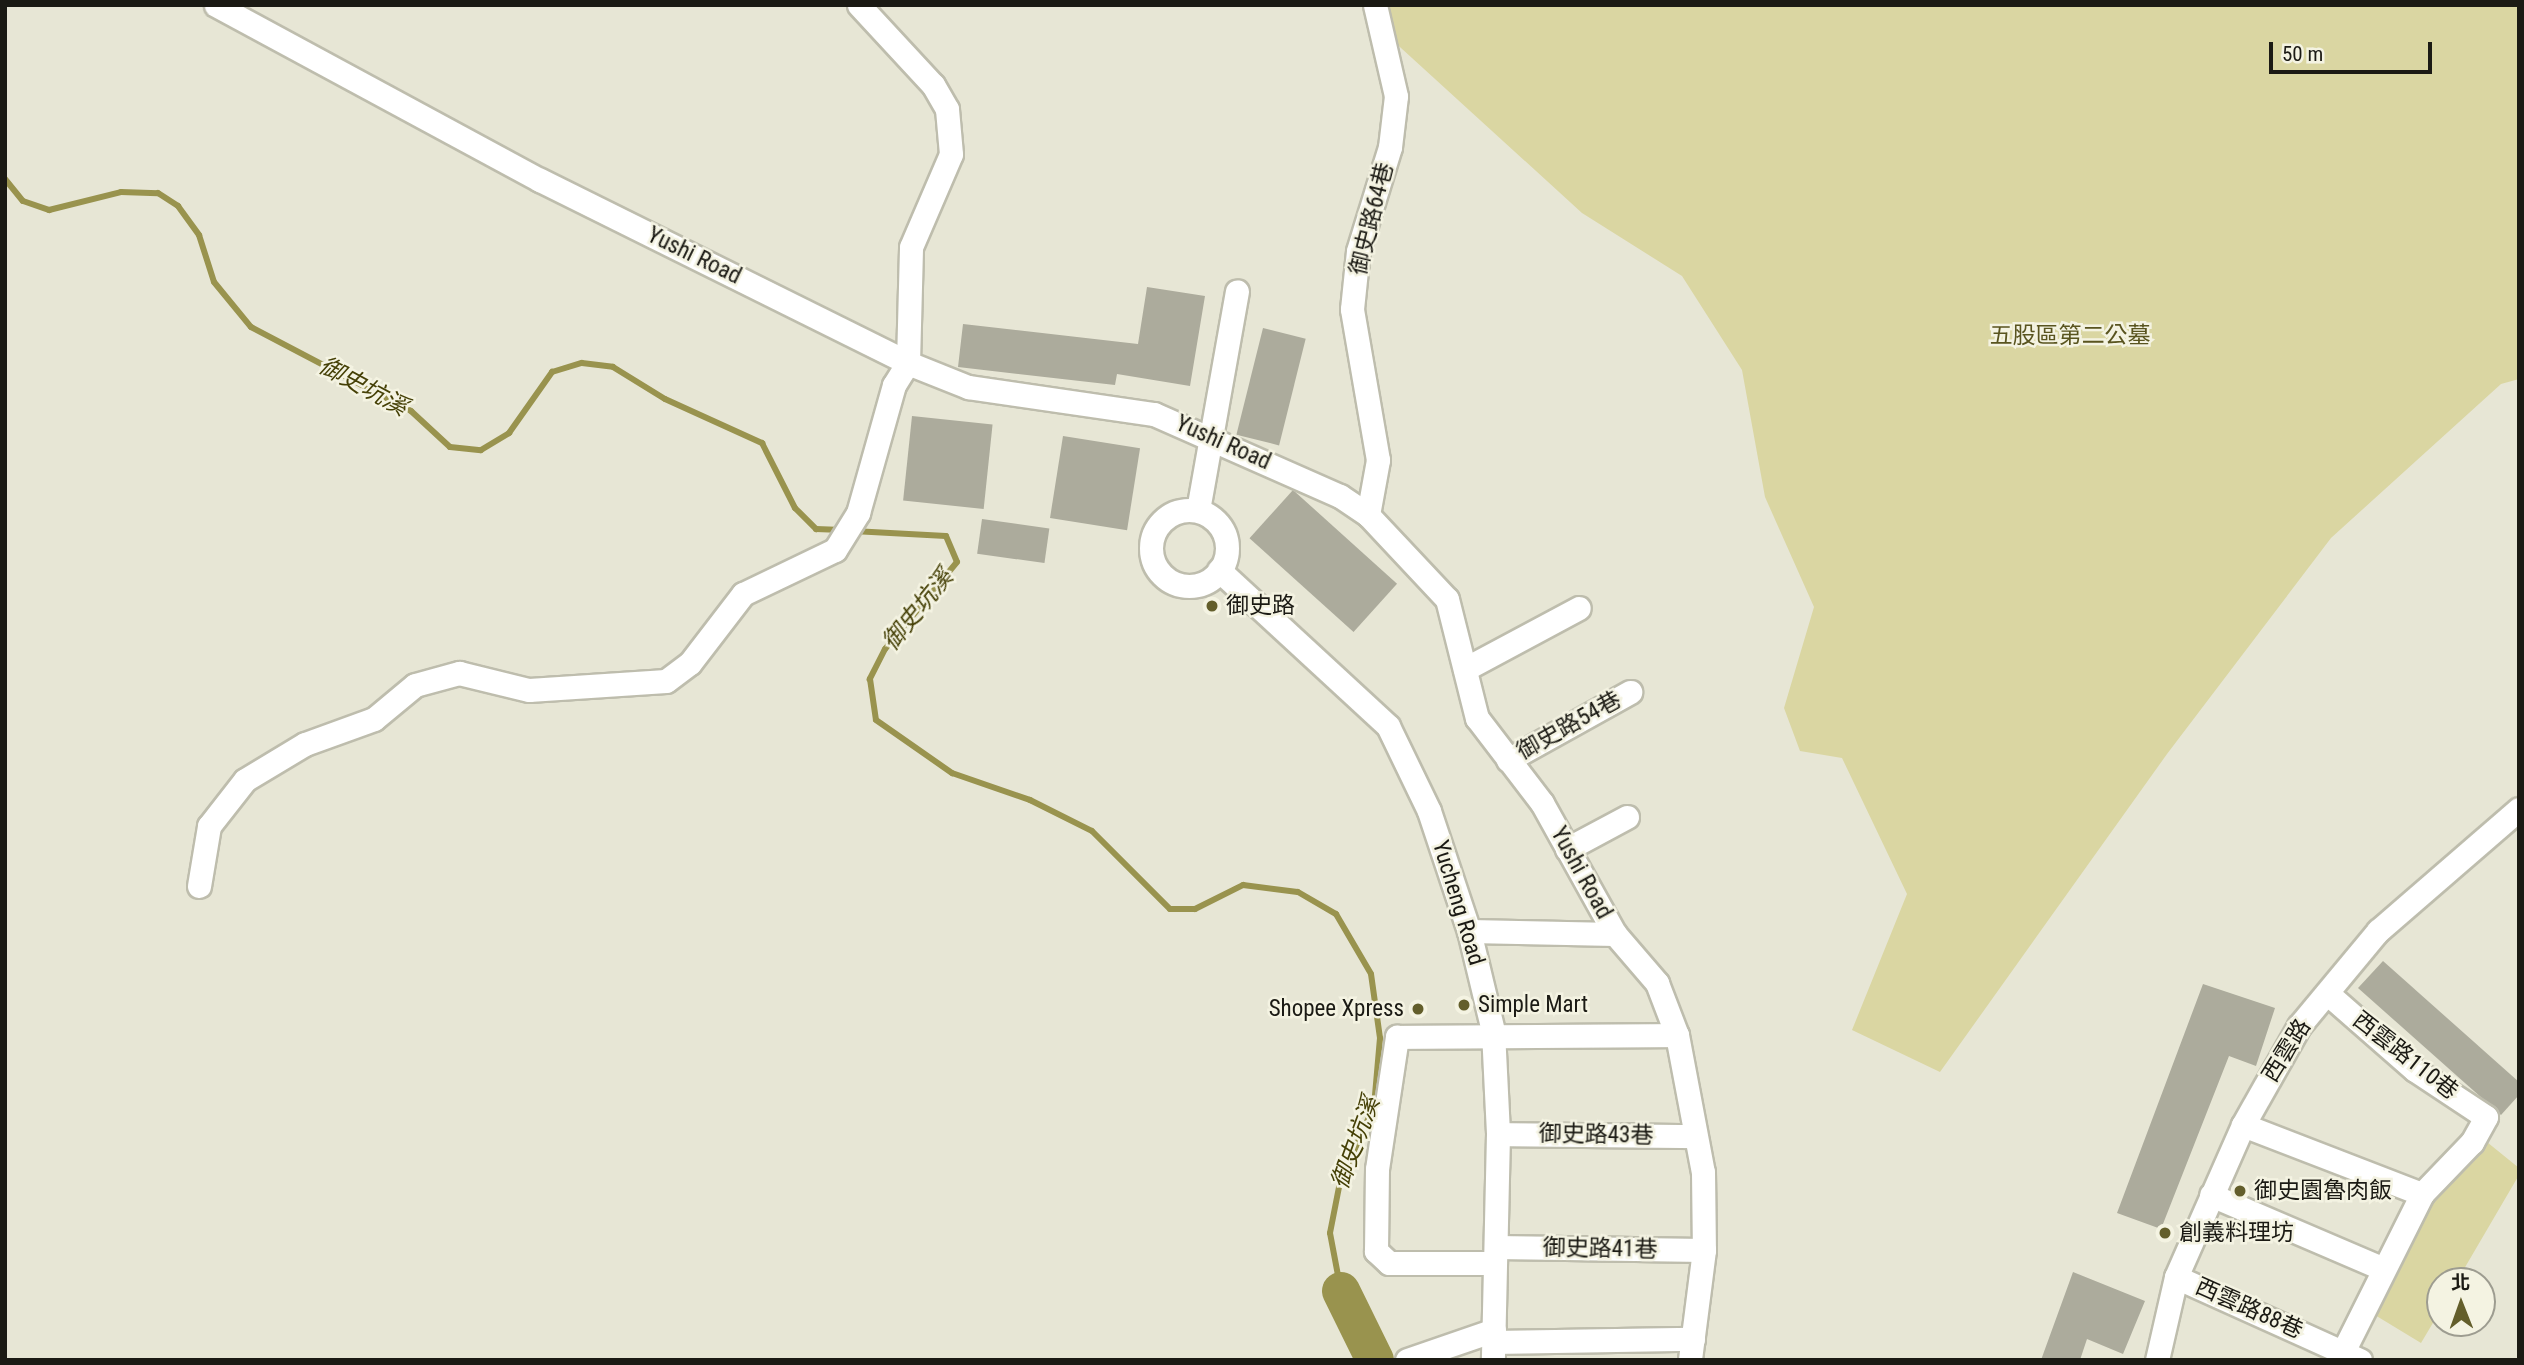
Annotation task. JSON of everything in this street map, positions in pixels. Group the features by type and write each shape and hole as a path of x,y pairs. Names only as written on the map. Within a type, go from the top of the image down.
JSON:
{"street":[{"name":"Yushi Road","path":"216,5 540,180 908,363 968,387 1154,414 1209,433 1368,515 1447,599 1476,718 1508,760 1567,849 1615,934 1657,983 1677,1035 1693,1136 1703,1172 1704,1250 1692,1349"},
{"path":"199,886 209,826 244,780 305,744 374,719 415,685 459,673 529,690 666,681 690,663 743,594 835,550 858,513 894,385 908,363 911,247 951,154 951,129 933,85 859,5"},
{"name":"御史路64巷","path":"1368,515 1378,460 1352,309 1358,251 1390,147 1396,96 1375,5"},
{"path":"1198,510 1209,433 1237,291"},
{"path":"1198,510 1223,530 1227,551 1219,570 1202,583 1180,584 1162,573 1152,554 1160,523 1178,512 1198,510"},
{"name":"Yucheng Road","path":"1219,570 1388,726 1429,811 1469,931 1493,1031 1498,1134 1493,1344"},
{"path":"1465,669 1578,608"},
{"name":"御史路54巷","path":"1508,760 1630,692"},
{"name":"西雲路","path":"2157,1360 2176,1276 2243,1125 2299,1026 2378,931 2519,809"},
{"path":"1567,849 1627,817"},
{"path":"1469,931 1615,934"},
{"name":"西雲路110巷","path":"2326,993 2415,1070 2486,1118 2472,1142 2422,1194"},
{"path":"1493,1031 1677,1035"},
{"name":"御史路41巷","path":"1493,1031 1397,1037 1377,1169 1376,1251 1389,1263 1495,1255 1704,1250"},
{"path":"2243,1125 2422,1194 2381,1268 2351,1356"},
{"name":"御史路43巷","path":"1498,1134 1693,1136"},
{"path":"2211,1195 2381,1268"},
{"name":"西雲路88巷","path":"2176,1276 2351,1356"},
{"path":"1407,1360 1493,1344 1692,1349"}],"green space":[{"name":"五股區第二公墓","path":"1380,5 2519,5 2519,379 2501,384 2331,538 2167,754 1940,1072 1852,1030 1907,894 1842,758 1800,751 1784,708 1814,607 1765,497 1742,370 1682,276 1582,213 1378,27"},
{"path":"2482,1138 2519,1168 2519,1175 2465,1267 2426,1267 2426,1335 2421,1343 2365,1309 2425,1198"}],"building":[{"path":"1147,287 1205,296 1190,386 1117,374 1115,385 958,367 963,324 1138,344"},
{"path":"1263,328 1306,339 1279,445 1236,435"},
{"path":"912,416 993,424 984,509 903,501"},
{"path":"1063,436 1140,448 1127,530 1050,518"},
{"path":"1293,490 1397,584 1354,632 1250,538"},
{"path":"982,519 1049,528 1044,563 977,554"},
{"path":"2383,961 2519,1082 2519,1095 2501,1115 2358,988"},
{"path":"2203,984 2275,1008 2256,1066 2229,1056 2161,1229 2117,1213"},
{"path":"2073,1272 2145,1301 2123,1354 2087,1339 2080,1360 2041,1360"}],"waterway":[{"name":"御史坑溪","path":"5,179 23,201 49,210 121,192 158,193 178,206 199,235 214,282 251,327 411,411 450,447 481,450 509,433 552,372 582,363 613,367 665,399 762,443 795,508 816,529 842,530"},
{"name":"御史坑溪","path":"853,531 946,536 957,562 885,649 870,679 876,720 952,773 1030,800 1092,831 1170,909 1195,909 1243,885 1298,892 1336,914 1371,974 1380,1038 1374,1106 1340,1182 1330,1233 1341,1291"},
{"name":"御史坑溪","path":"1341,1291 1375,1360"}],"place":[{"name":"御史路","path":"1212,606"},
{"name":"Simple Mart","path":"1464,1005"},
{"name":"Shopee Xpress","path":"1418,1009"},
{"name":"御史園魯肉飯","path":"2240,1191"},
{"name":"創義料理坊","path":"2165,1233"}]}
